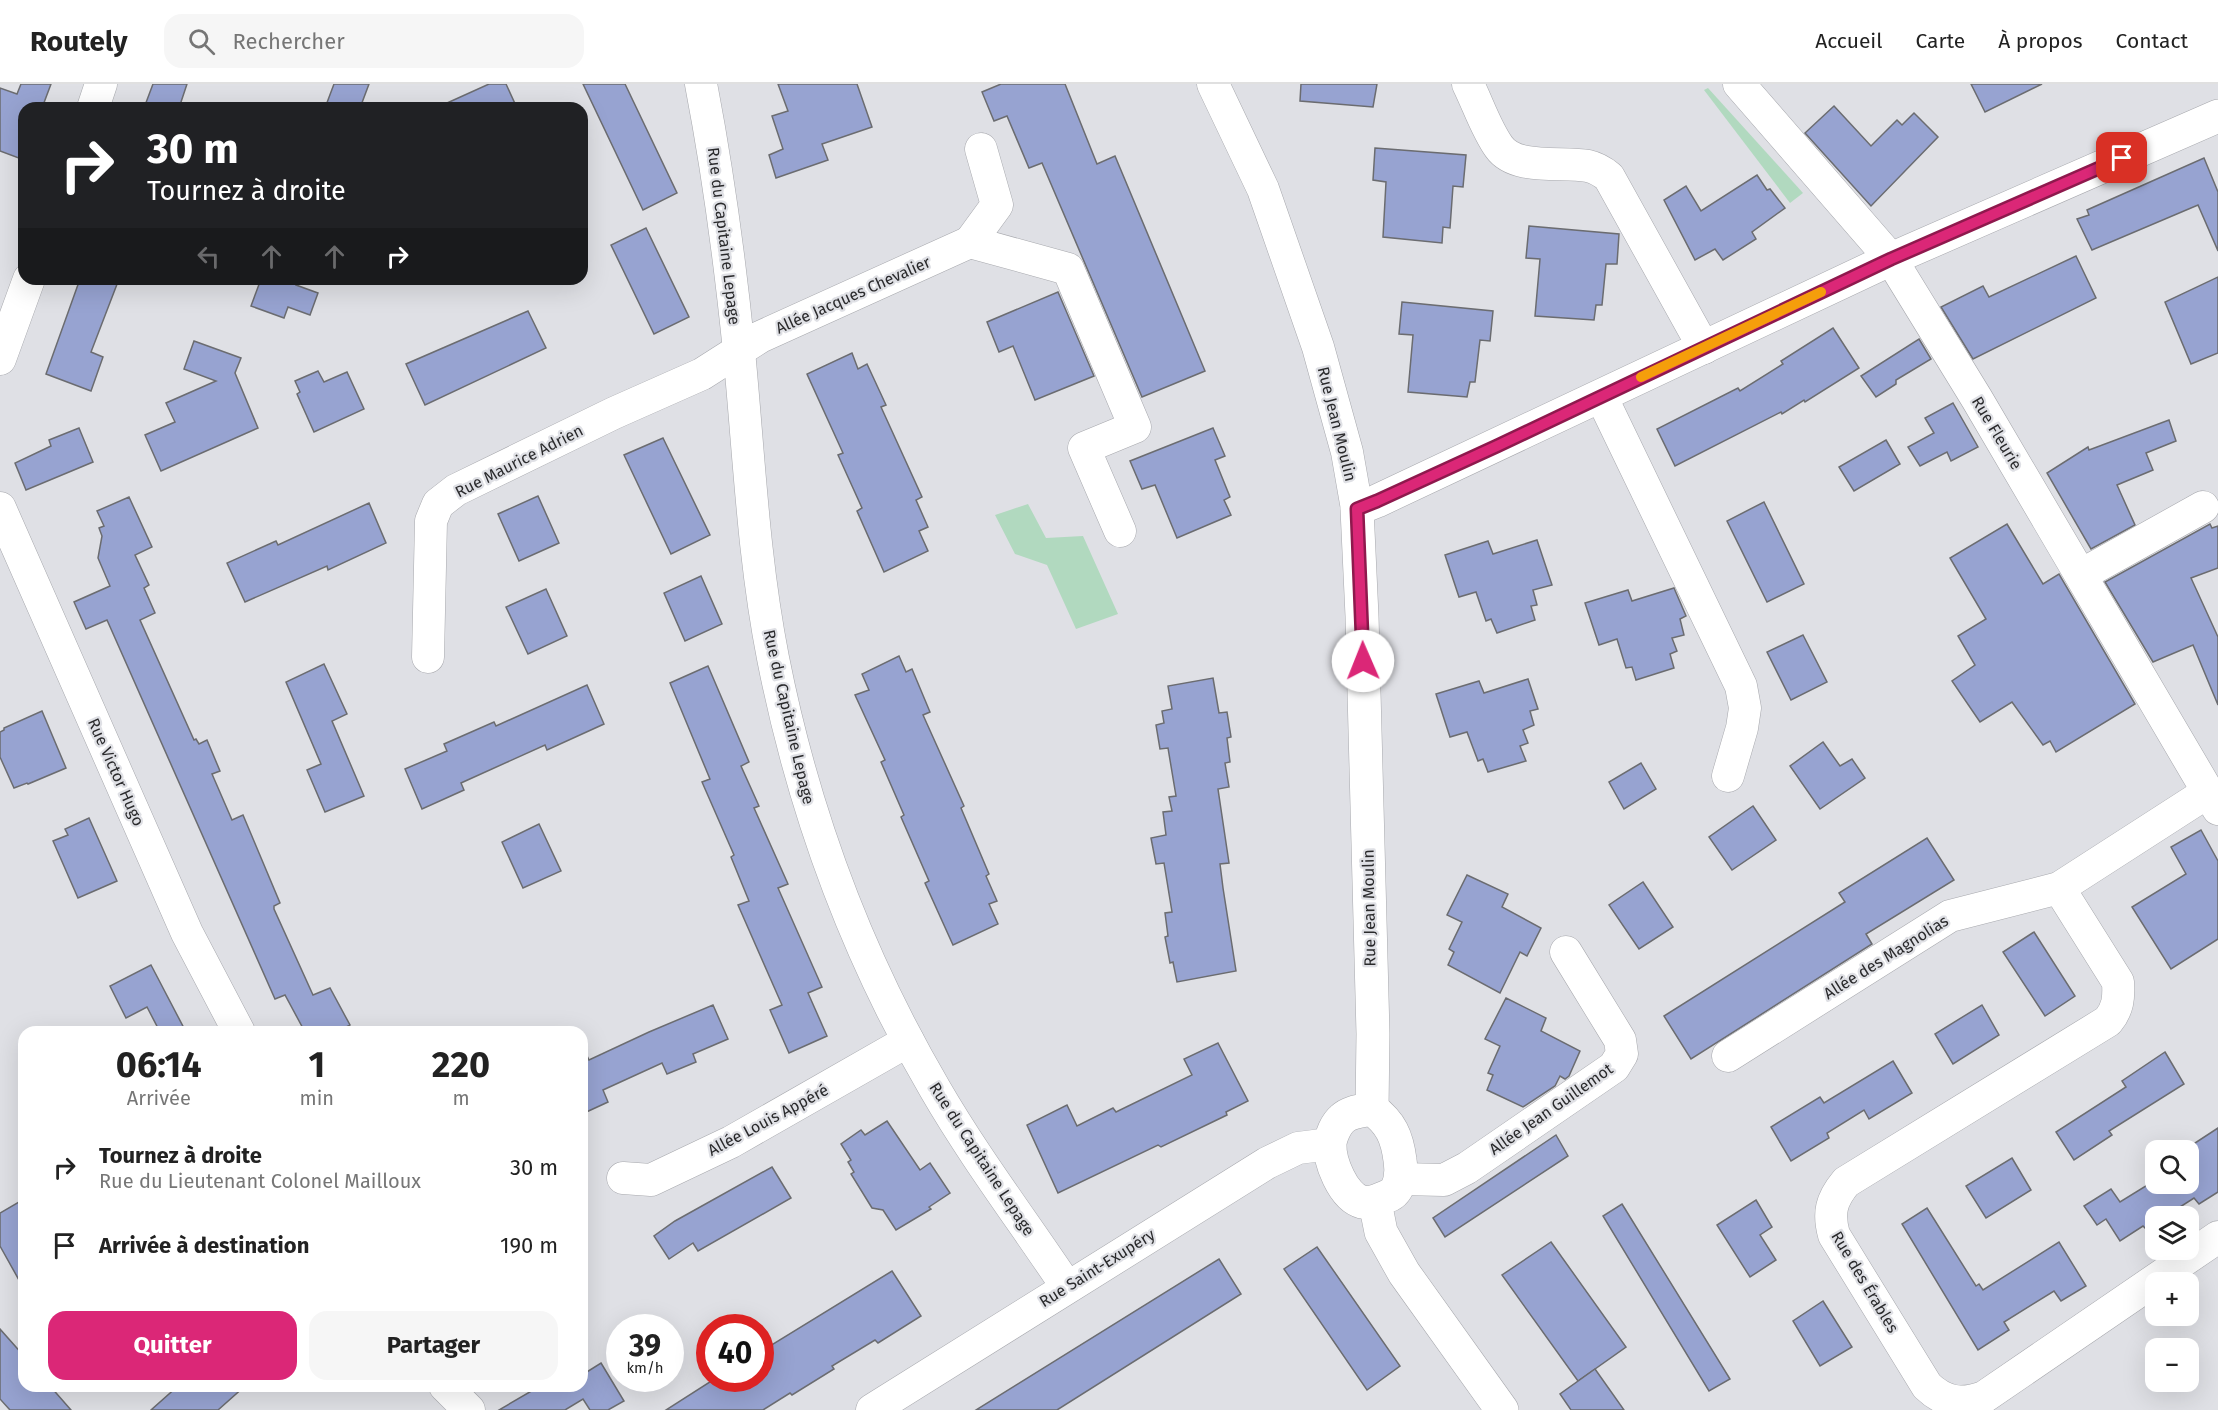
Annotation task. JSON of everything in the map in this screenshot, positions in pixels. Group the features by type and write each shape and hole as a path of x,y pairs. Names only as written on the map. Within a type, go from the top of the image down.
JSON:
{"street":[{"path":"95,102 101,84"},
{"name":"Rue du Capitaine Lepage","path":"701,84 715,156 739,351 759,576 773,658 808,801 831,868 868,961 908,1041 936,1092 1067,1287"},
{"name":"Rue Jean Moulin","path":"1213,84 1263,189 1318,347 1347,452 1357,509 1373,1034 1372,1109"},
{"path":"1468,84 1500,147 1508,156 1522,161 1588,166 1609,177 1704,348"},
{"name":"Rue Fleurie","path":"1739,84 1891,259 1977,399 2213,800"},
{"path":"1357,509 1891,259 2218,116"},
{"name":"Allée Jacques Chevalier","path":"739,351 760,337 970,242 997,205 981,149"},
{"path":"970,242 1068,269 1135,428 1083,448 1120,531"},
{"path":"0,359 27,285"},
{"name":"Rue Maurice Adrien","path":"428,657 431,521 438,504 456,490 614,413 702,374 739,351"},
{"path":"1601,396 1741,686 1745,708 1742,728 1728,776"},
{"path":"2081,575 2203,507"},
{"name":"Rue Victor Hugo","path":"0,508 187,933 236,1026"},
{"name":"Allée des Magnolias","path":"1728,1056 1950,916 2059,888 2213,800"},
{"name":"Rue des Érables","path":"2059,888 2118,982 2119,996 2116,1011 2108,1021 1846,1182 1836,1194 1830,1207 1830,1221 1834,1235 1927,1386 1937,1395 1951,1401 1968,1403 1984,1397 2218,1237"},
{"name":"Allée Jean Guillemot","path":"1401,1179 1444,1180 1467,1168 1614,1067 1622,1054 1620,1040 1566,952"},
{"name":"Allée Louis Appéré","path":"623,1178 651,1180 731,1142 908,1041"},
{"path":"1372,1109 1386,1119 1395,1136 1401,1162 1401,1179 1392,1194 1375,1202 1360,1202 1346,1190 1336,1172 1330,1144 1342,1119 1354,1112 1372,1109"},
{"name":"Rue Saint-Exupéry","path":"872,1410 1267,1164 1298,1148 1330,1144"},
{"path":"1375,1202 1380,1232 1404,1273 1503,1410"},
{"path":"451,1392 469,1410"}],"green space":[{"path":"1708,88 1803,193 1790,203 1704,90"},
{"path":"1028,504 1046,538 1083,536 1118,614 1076,629 1047,565 1015,554 995,515"}],"building":[{"path":"21,84 51,84 44,102 18,102 18,158 0,151 0,88 17,94"},
{"path":"153,84 187,84 181,102 146,102"},
{"path":"334,84 369,84 362,102 327,102"},
{"path":"489,84 506,84 514,102 449,102"},
{"path":"583,84 625,84 677,193 643,210"},
{"path":"778,84 857,84 872,127 822,144 828,160 776,178 769,155 783,149 772,116 788,111"},
{"path":"1001,84 1065,84 1097,164 1115,156 1205,371 1142,397 1042,163 1029,168 1007,116 994,121 982,92"},
{"path":"1301,84 1377,84 1373,107 1300,101"},
{"path":"1971,84 2042,84 1985,112"},
{"path":"1834,106 1871,146 1897,120 1902,125 1914,113 1938,137 1871,206 1805,133"},
{"path":"1375,148 1466,155 1463,187 1453,186 1450,228 1443,227 1442,243 1383,237 1386,182 1373,180"},
{"path":"2204,158 2218,192 2218,251 2198,205 2092,250 2077,219 2089,215 2087,210"},
{"path":"1757,175 1767,190 1770,189 1785,208 1752,232 1756,239 1723,260 1715,249 1695,260 1664,200 1686,186 1701,211"},
{"path":"1529,226 1619,234 1617,264 1606,264 1602,305 1596,305 1594,320 1535,316 1540,259 1526,258"},
{"path":"646,228 689,317 654,334 611,245"},
{"path":"2076,256 2096,298 1973,359 1941,307 1983,286 1989,297"},
{"path":"2218,277 2218,353 2191,364 2165,302"},
{"path":"78,285 117,285 91,352 103,357 91,391 46,374"},
{"path":"259,285 296,285 318,293 310,315 288,307 284,318 251,306"},
{"path":"1058,292 1094,376 1035,400 1013,346 999,352 987,322"},
{"path":"1402,302 1493,311 1490,341 1480,340 1475,382 1470,382 1467,397 1408,392 1413,335 1399,334"},
{"path":"528,311 546,348 425,405 406,364"},
{"path":"1833,328 1859,368 1805,402 1804,400 1782,414 1781,412 1675,466 1657,429 1738,388 1740,391 1783,364 1781,361"},
{"path":"1919,339 1931,359 1896,380 1896,384 1876,397 1861,376"},
{"path":"194,341 241,358 235,373 258,428 161,471 145,435 175,422 166,403 216,381 184,369"},
{"path":"852,353 858,369 867,364 886,405 881,407 922,497 916,500 928,527 919,531 928,551 884,572 857,511 862,508 838,455 843,453 807,374"},
{"path":"318,371 324,382 347,372 364,409 314,432 297,394 300,392 295,381"},
{"path":"1953,403 1978,447 1951,461 1947,452 1920,466 1908,447 1934,433 1925,418"},
{"path":"2169,420 2176,441 2146,453 2153,470 2117,485 2135,525 2091,549 2047,473 2088,447 2089,450"},
{"path":"79,428 93,462 26,490 15,463 51,446 49,440"},
{"path":"1213,428 1225,456 1215,460 1230,497 1224,500 1231,515 1177,538 1155,485 1142,489 1130,461"},
{"path":"663,438 710,535 671,554 624,455"},
{"path":"1886,440 1900,464 1854,491 1839,467"},
{"path":"538,496 559,543 519,561 498,514"},
{"path":"129,497 152,547 135,555 149,585 144,588 155,613 140,620 194,740 196,739 199,744 207,740 220,771 212,774 232,820 243,815 280,903 274,906 274,909 313,995 330,988 350,1025 348,1026 302,1026 285,995 275,999 107,620 86,629 74,602 110,586 98,558 102,536 99,528 104,526 97,511"},
{"path":"1764,502 1804,584 1767,602 1727,521"},
{"path":"369,503 386,543 328,570 327,566 245,602 227,563 276,541 278,545"},
{"path":"2007,524 2043,584 2059,574 2135,704 2056,752 2050,741 2043,745 2012,702 1980,722 1952,681 1975,665 1958,636 1986,619 1950,558"},
{"path":"2210,524 2212,528 2218,526 2218,568 2191,578 2218,637 2218,705 2193,645 2153,662 2105,582"},
{"path":"1537,540 1552,585 1533,590 1537,605 1531,606 1535,620 1497,633 1491,619 1486,621 1476,592 1459,597 1445,555 1488,541 1493,554"},
{"path":"701,576 722,624 685,641 664,593"},
{"path":"1674,588 1686,616 1680,619 1684,635 1672,638 1677,651 1670,654 1674,668 1636,680 1632,667 1626,668 1617,639 1599,645 1585,603 1628,590 1632,601"},
{"path":"546,589 567,636 528,654 506,607"},
{"path":"1803,635 1827,682 1791,700 1767,652"},
{"path":"899,656 906,672 912,669 930,712 923,715 964,806 961,808 989,874 986,876 997,901 989,904 998,924 953,945 925,883 929,881 901,817 904,815 881,762 885,760 855,695 869,690 862,674"},
{"path":"324,664 347,714 332,721 364,796 325,812 307,770 321,764 286,682"},
{"path":"708,666 749,762 741,766 759,806 754,808 788,884 778,888 822,987 808,993 827,1036 789,1053 770,1010 782,1005 738,905 749,901 731,857 734,855 702,782 710,779 670,683"},
{"path":"1213,678 1219,713 1227,712 1231,737 1227,738 1230,762 1225,763 1229,787 1218,789 1229,863 1220,864 1236,971 1177,982 1173,962 1170,963 1165,937 1168,936 1165,913 1172,912 1164,863 1156,864 1151,838 1166,835 1163,812 1172,811 1169,797 1176,796 1168,748 1160,749 1156,725 1164,723 1162,711 1172,709 1168,686"},
{"path":"1528,679 1538,709 1530,711 1534,725 1523,730 1528,743 1520,746 1526,761 1488,772 1483,759 1478,761 1467,732 1450,737 1436,694 1479,681 1484,693"},
{"path":"587,685 604,724 547,750 545,745 461,783 464,790 422,809 405,769 447,751 444,744 494,722 496,726"},
{"path":"42,711 66,768 14,788 0,757 0,732"},
{"path":"1823,742 1840,766 1852,759 1865,778 1820,809 1790,766"},
{"path":"1641,763 1656,789 1624,809 1609,782"},
{"path":"1753,806 1776,840 1732,870 1709,837"},
{"path":"89,818 117,881 78,898 53,841 68,835 65,829"},
{"path":"539,824 561,871 523,888 502,842"},
{"path":"2201,830 2218,861 2218,939 2171,969 2132,907 2186,874 2171,847"},
{"path":"1927,838 1954,880 1866,934 1872,944 1691,1059 1664,1016 1845,902 1839,893"},
{"path":"1467,875 1508,894 1502,907 1541,928 1527,956 1520,952 1500,993 1448,965 1454,952 1449,949 1462,922 1447,915"},
{"path":"1643,882 1673,927 1639,949 1609,905"},
{"path":"2034,932 2075,996 2045,1016 2003,952"},
{"path":"151,965 183,1026 157,1026 147,1007 126,1018 110,986"},
{"path":"1506,998 1546,1018 1541,1031 1580,1051 1569,1076 1565,1079 1560,1076 1555,1086 1523,1107 1487,1090 1493,1075 1488,1073 1500,1046 1485,1039"},
{"path":"713,1005 728,1039 693,1054 696,1062 667,1074 662,1063 603,1090 608,1102 588,1111 588,1058 589,1060"},
{"path":"1982,1005 1999,1035 1953,1064 1935,1034"},
{"path":"1218,1043 1248,1101 1226,1112 1227,1115 1161,1147 1158,1145 1058,1193 1027,1125 1067,1105 1077,1126 1113,1108 1116,1112 1192,1075 1184,1059"},
{"path":"2165,1052 2184,1084 2109,1131 2112,1135 2074,1160 2056,1132 2126,1087 2122,1081"},
{"path":"1893,1061 1912,1093 1869,1119 1864,1110 1827,1133 1829,1138 1791,1161 1771,1127 1820,1097 1824,1103"},
{"path":"887,1121 920,1170 930,1163 950,1193 929,1207 931,1209 896,1230 883,1210 872,1208 851,1174 854,1172 848,1162 851,1160 841,1144 861,1130 865,1135"},
{"path":"2218,1128 2218,1192 2199,1204 2194,1198 2182,1206 2145,1206 2145,1228 2143,1226 2120,1241 2106,1219 2097,1225 2084,1206 2111,1189 2120,1202 2145,1186 2145,1194 2199,1194 2199,1140"},
{"path":"1556,1135 1568,1156 1445,1237 1433,1218"},
{"path":"2012,1158 2031,1190 1986,1218 1966,1186"},
{"path":"772,1167 791,1198 698,1251 693,1243 669,1259 654,1236 675,1221"},
{"path":"1756,1200 1772,1227 1760,1235 1776,1260 1750,1277 1717,1225"},
{"path":"18,1202 18,1278 0,1246 0,1213"},
{"path":"1622,1204 1730,1379 1709,1391 1603,1216"},
{"path":"1927,1208 1976,1286 1979,1284 1983,1290 2059,1242 2086,1286 2061,1301 2054,1291 2004,1322 2009,1330 1978,1350 1902,1224"},
{"path":"1551,1242 1626,1347 1578,1381 1502,1275"},
{"path":"1317,1247 1400,1366 1367,1390 1284,1269"},
{"path":"1219,1259 1241,1294 1057,1410 976,1410"},
{"path":"892,1271 921,1316 878,1343 875,1340 832,1366 834,1369 763,1410 666,1410 696,1391 774,1392 774,1343"},
{"path":"1823,1301 1852,1347 1820,1366 1793,1321"},
{"path":"0,1329 18,1349 18,1392 55,1392 71,1410 10,1410 0,1399"},
{"path":"601,1363 606,1371 606,1392 619,1392 624,1401 608,1410 590,1410 583,1399 565,1410 499,1410 530,1392 588,1392 588,1371"},
{"path":"1595,1369 1624,1410 1571,1410 1560,1394"},
{"path":"171,1392 238,1392 218,1410 151,1410"}],"slow traffic":[{"path":"1641,377 1821,292"}],"route":[{"path":"1363,661 1357,509 1497,446 1891,259 2122,158"}]}
